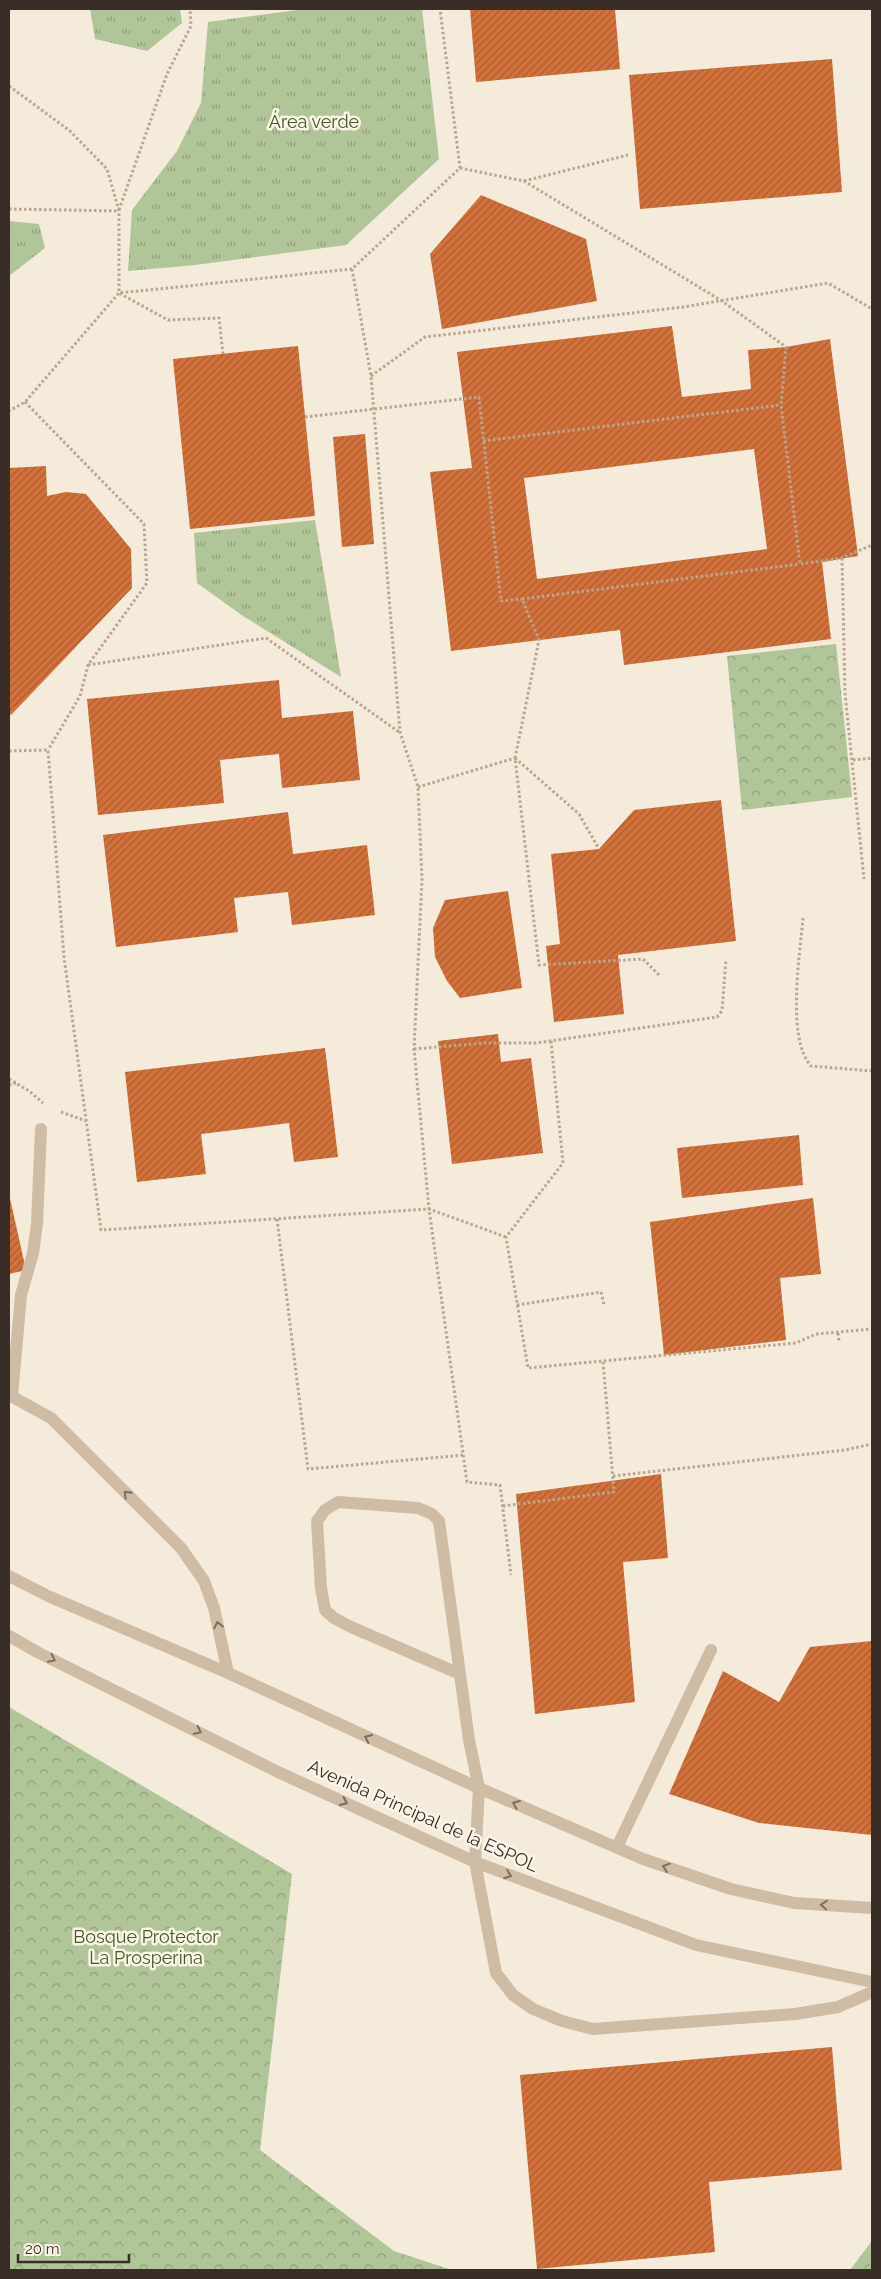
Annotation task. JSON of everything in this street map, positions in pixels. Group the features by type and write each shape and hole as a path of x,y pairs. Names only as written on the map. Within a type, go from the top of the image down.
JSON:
{"street":[{"path":"41,1129 37,1224 33,1253 21,1295 10,1396 51,1418 181,1548 204,1581 214,1608 228,1673"},
{"path":"460,1674 351,1627 334,1618 325,1610 321,1588 317,1521 325,1510 338,1502 418,1508 432,1514 439,1521 460,1674 469,1740 479,1788 475,1862 496,1973 512,1995 533,2009 562,2021 593,2028 795,2014 838,2007 872,1992"},
{"path":"9,1576 48,1596 228,1673 479,1788 643,1859 730,1888 794,1903 872,1908"},
{"name":"Avenida Principal de la ESPOL","path":"9,1636 278,1772 475,1862 696,1945 872,1982"},
{"path":"617,1847 711,1650"}],"path":[{"path":"119,211 167,74 191,26 190,9"},
{"path":"440,9 460,168"},
{"path":"9,86 70,130 107,168 119,211 119,293 25,402 9,411"},
{"path":"524,181 628,156"},
{"path":"119,293 352,269 460,168"},
{"path":"460,168 524,181 722,301 786,347 781,405 800,564"},
{"path":"9,209 119,211"},
{"path":"352,269 371,376 400,732 418,786 422,880 414,1049 429,1209 468,1482 500,1485 511,1576"},
{"path":"371,376 425,337 722,301 828,283 872,309"},
{"path":"119,293 168,320 219,318 223,354"},
{"path":"305,417 479,397 501,601 842,558 872,545"},
{"path":"25,402 144,524 147,583 88,665 80,696 48,750 64,957 101,1230 429,1209 506,1237"},
{"path":"483,441 781,405"},
{"path":"842,558 845,692 864,879"},
{"path":"522,599 540,640 515,758 531,879 539,965 643,958 659,975"},
{"path":"88,665 266,638 400,732"},
{"path":"9,751 48,750"},
{"path":"418,786 515,758"},
{"path":"515,758 579,814 599,849"},
{"path":"853,760 872,758"},
{"path":"803,918 796,1006 804,1055 811,1066 872,1071"},
{"path":"414,1049 484,1043 536,1043 717,1017 722,1011 726,959"},
{"path":"551,1041 563,1163 506,1237 528,1368 796,1343 816,1334 872,1329"},
{"path":"9,1079 16,1082 9,1085"},
{"path":"277,1219 308,1468 464,1455"},
{"path":"517,1304 601,1292 604,1305"},
{"path":"838,1333 839,1341"},
{"path":"503,1506 614,1492 603,1361"},
{"path":"613,1476 845,1450 872,1444"}],"green space":[{"path":"90,9 180,9 182,23 147,51 95,39"},
{"name":"Área verde","path":"305,9 422,9 439,159 346,245 195,265 128,271 132,210 177,151 201,103 208,22"},
{"path":"9,221 39,224 45,248 9,276"},
{"path":"315,520 341,677 243,616 197,583 194,533"},
{"path":"836,644 852,797 742,810 727,656"},
{"name":"Bosque Protector La Prosperina","path":"9,1707 292,1874 260,2150 394,2251 452,2270 9,2270"},
{"path":"872,2241 872,2270 850,2270"}],"building":[{"path":"470,9 615,9 620,69 476,82"},
{"path":"832,59 842,192 640,209 629,75"},
{"path":"481,195 586,239 597,301 442,329 430,254"},
{"path":"672,326 682,397 751,389 748,350 786,347 830,339 858,556 822,562 831,639 624,665 620,630 451,651 430,472 472,468 457,352","holes":["754,449 767,549 537,579 524,478"]},
{"path":"298,346 315,516 190,529 173,359"},
{"path":"365,434 374,544 342,547 333,437"},
{"path":"46,466 47,496 66,492 86,494 131,549 132,588 11,715 9,713 9,468"},
{"path":"279,680 282,718 353,711 360,780 282,788 279,754 220,760 224,803 98,815 87,699"},
{"path":"721,800 736,941 618,955 624,1014 554,1022 546,946 560,944 551,854 599,849 634,810"},
{"path":"288,812 293,854 367,845 375,915 292,925 288,892 234,898 238,932 116,947 103,835"},
{"path":"508,891 522,988 460,998 447,981 435,957 433,928 445,900"},
{"path":"498,1034 501,1062 531,1058 543,1153 452,1164 438,1041"},
{"path":"325,1048 338,1157 294,1162 289,1123 201,1134 206,1174 137,1182 125,1072"},
{"path":"799,1135 803,1185 682,1198 677,1148"},
{"path":"9,1194 26,1270 9,1274"},
{"path":"813,1198 821,1274 780,1278 786,1340 664,1355 650,1222"},
{"path":"661,1474 668,1558 623,1562 635,1702 535,1714 516,1494"},
{"path":"872,1641 872,1835 759,1823 669,1794 723,1671 779,1702 810,1647"},
{"path":"832,2047 842,2170 709,2182 715,2252 537,2269 520,2075"}]}
